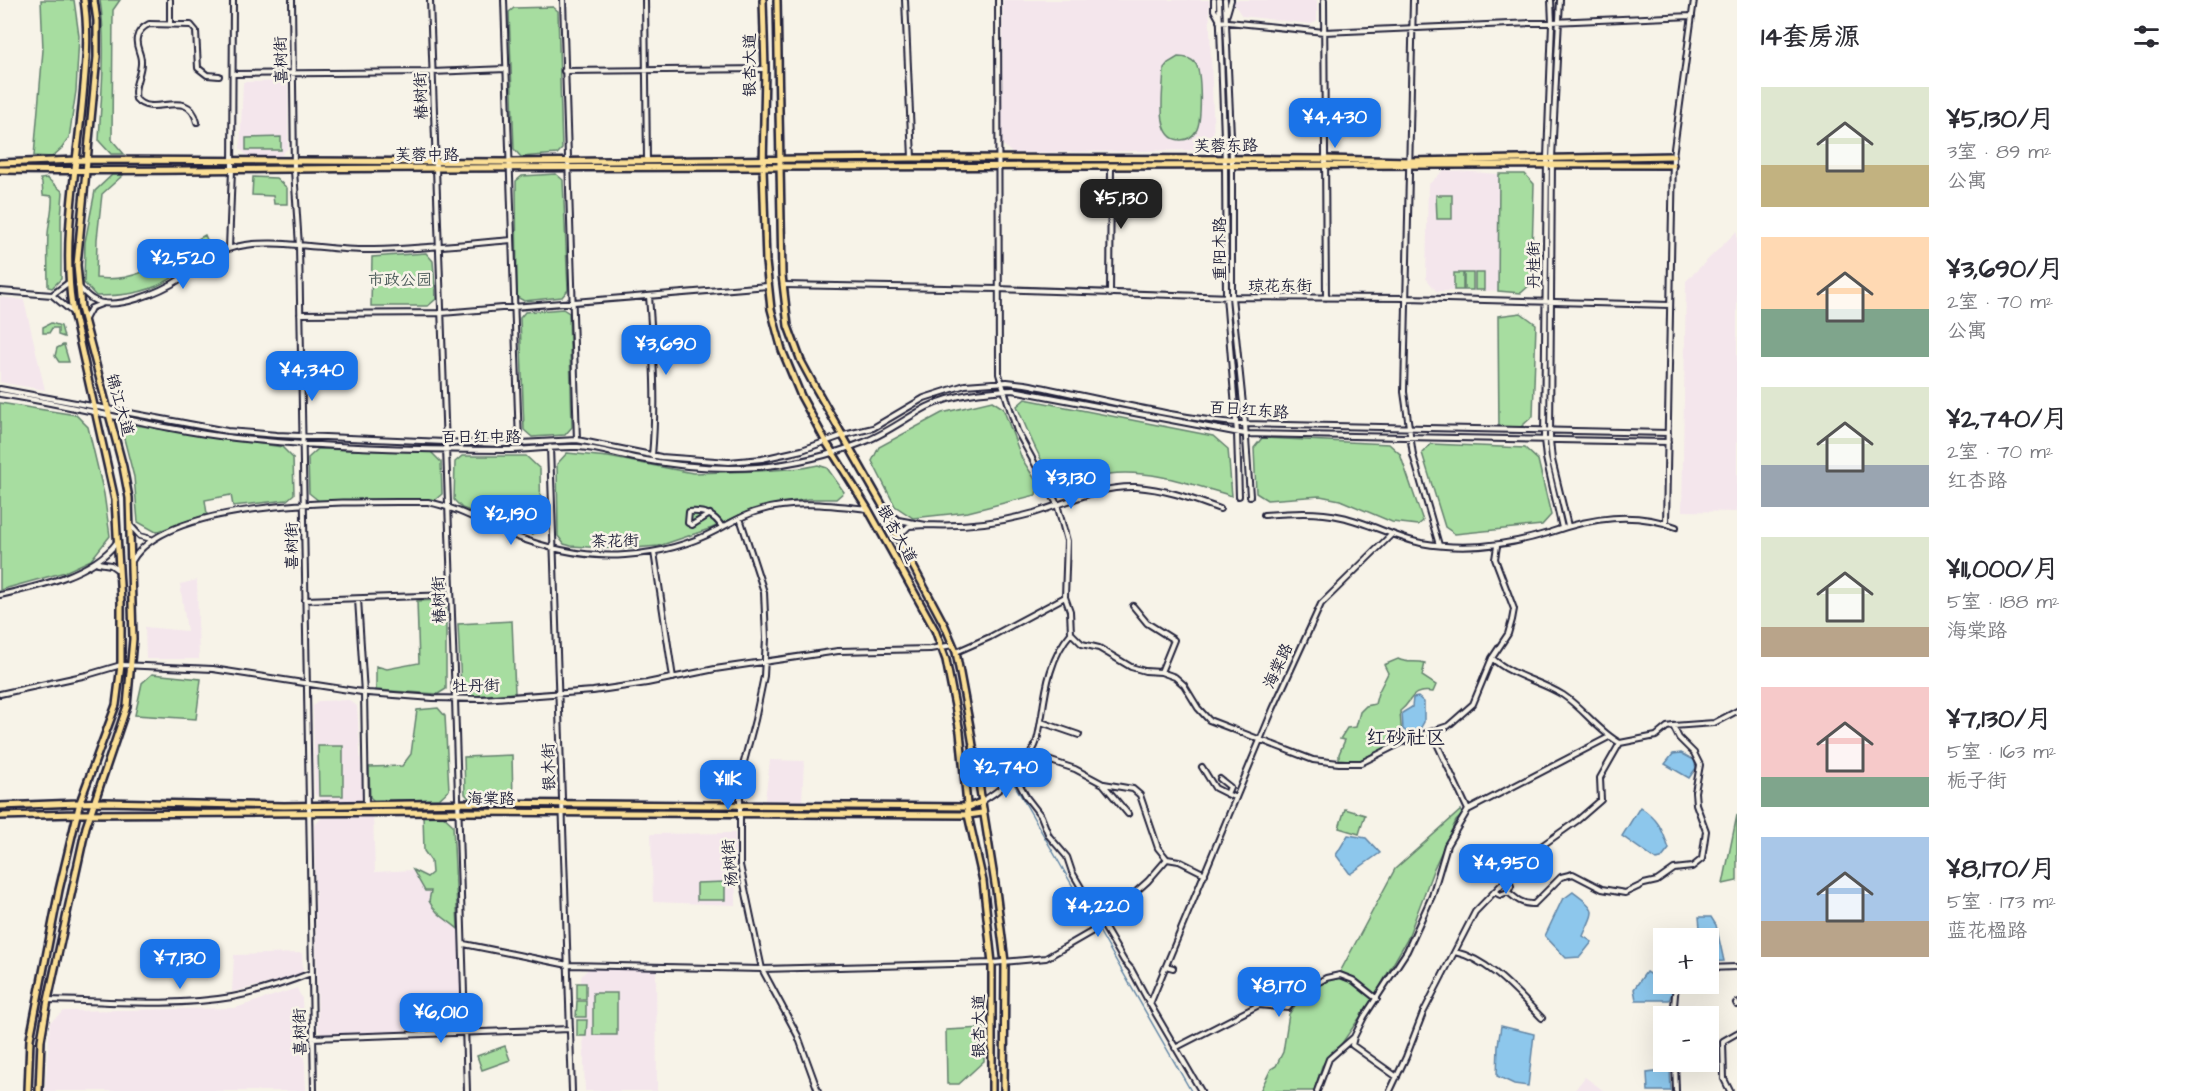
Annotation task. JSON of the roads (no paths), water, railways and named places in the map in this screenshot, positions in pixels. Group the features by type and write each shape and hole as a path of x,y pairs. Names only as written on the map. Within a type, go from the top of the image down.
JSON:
{"main road":[{"name":"锦江大道","path":"28,1091 30,1039 77,814 116,705 121,665 120,574 115,500 68,283 70,226 87,57 88,22 84,0"},
{"name":"锦江大道","path":"39,1091 41,1040 70,892 90,814 127,706 133,639 130,525 123,466 84,321 78,286 77,265 97,57 97,21 94,0"},
{"name":"银杏大道","path":"763,0 765,69 762,158 771,309 782,350 801,396 826,442 868,509 935,630 951,677 960,732 968,815 983,881 992,963 992,1091"},
{"name":"银杏大道","path":"777,0 783,285 788,326 801,361 884,508 956,652 996,890 1005,962 1004,1091"},
{"name":"芙蓉东路","path":"779,158 1410,164 1673,156"},
{"name":"芙蓉中路","path":"509,165 567,160 779,158"},
{"name":"芙蓉中路","path":"0,163 88,160 509,165 568,169 780,169"},
{"name":"芙蓉东路","path":"1549,161 1673,165"},
{"name":"芙蓉东路","path":"780,169 1111,166 1228,162"},
{"name":"芙蓉中路","path":"0,170 87,172 294,170 436,165"},
{"name":"海棠路","path":"0,806 95,802 284,806 458,803 969,807 981,802"},
{"name":"海棠路","path":"0,816 458,812 968,815 982,813"},
{"path":"45,961 56,963"}],"street":[{"path":"170,0 170,23"},
{"path":"229,248 233,0"},
{"name":"喜树街","path":"292,0 294,170 299,246 303,443 314,1091"},
{"name":"椿树街","path":"430,0 464,945 467,1091"},
{"path":"504,0 519,443"},
{"path":"563,0 577,440"},
{"path":"645,0 647,159"},
{"path":"905,0 912,158"},
{"path":"998,0 997,167 1000,382 1017,431 1057,504 1067,542 1065,597 1070,611 1071,633 1082,644 1099,648 1131,667 1175,677 1184,685 1198,708 1209,720 1314,760 1361,763 1409,740 1448,726 1473,704 1492,658 1508,634 1514,609 1495,559 1497,546"},
{"path":"1214,0 1214,10 1219,20 1324,32 1692,16"},
{"name":"重阳木路","path":"1219,0 1228,162 1226,296 1237,433 1239,496"},
{"name":"重阳木路","path":"1225,0 1232,297 1250,496"},
{"path":"1225,20 1231,0"},
{"path":"1324,0 1326,298"},
{"path":"1413,0 1404,392 1410,438 1439,545"},
{"path":"1666,524 1673,156 1694,0"},
{"name":"丹桂街","path":"1552,2 1555,23"},
{"name":"丹桂街","path":"1559,2 1555,23 1549,161 1550,440 1557,486 1568,526"},
{"path":"197,122 192,111 182,104 146,106 139,102 135,95 141,61 137,36 149,24 191,25 196,36 198,68 207,75 219,76"},
{"path":"233,74 506,69"},
{"path":"564,70 765,69"},
{"path":"1110,294 1111,166"},
{"path":"84,321 91,308 105,303 145,298 162,290 205,260 229,248 278,243 373,250 511,240"},
{"path":"52,295 68,283"},
{"name":"琼花东街","path":"783,285 1232,297 1670,304"},
{"path":"78,286 93,300 105,303"},
{"path":"300,314 442,313 768,286"},
{"path":"0,291 52,295 73,312"},
{"path":"649,296 656,414 652,456"},
{"name":"丹桂街","path":"1548,301 1544,440 1562,528"},
{"path":"365,306 365,313"},
{"name":"百日红东路","path":"844,435 873,428 924,398 942,391 965,385 1000,382 1025,384 1216,422 1668,433"},
{"name":"百日红中路","path":"0,389 227,431 581,447 668,464 715,468 762,466 802,460 850,447"},
{"name":"百日红东路","path":"850,447 878,436 941,401 960,395 1003,390 1032,393 1245,434 1668,442"},
{"name":"百日红中路","path":"0,394 233,438 303,443 507,450 577,440 652,456 729,462 762,459 802,450 844,435"},
{"name":"银木街","path":"550,445 572,1091"},
{"path":"898,538 909,526 952,526 998,522 1036,512 1097,490 1135,487 1165,490 1220,509"},
{"name":"茶花街","path":"131,562 140,549 152,539 221,514 253,508 428,502 447,506 507,533 554,547 580,554 624,555 654,552 683,544 759,510 803,504 868,509"},
{"path":"884,508 898,520 926,525"},
{"path":"710,514 692,525 688,523 689,512 700,512 710,514 718,520 722,527"},
{"path":"700,512 702,518"},
{"path":"1264,515 1300,513 1342,517 1391,535 1459,547 1497,546 1588,520 1614,517 1676,527"},
{"name":"杨树街","path":"740,518 765,592 764,676 756,720 740,777 740,864 762,969 798,1036 818,1091"},
{"path":"130,525 140,536 152,539"},
{"path":"0,595 28,589 97,562 113,547 117,541 117,535"},
{"name":"海棠路","path":"1150,1004 1236,798 1321,604 1391,535"},
{"path":"654,552 674,678"},
{"path":"97,562 111,565 120,574"},
{"path":"305,600 451,595"},
{"path":"956,652 990,637 1065,597"},
{"path":"358,598 364,693 366,804"},
{"path":"1133,606 1147,623 1174,640 1161,672"},
{"path":"981,802 998,792 1015,776 1036,745 1053,662 1071,633"},
{"name":"牡丹街","path":"0,694 87,675 121,665 213,669 364,693 455,699 593,691 838,651 954,645"},
{"path":"1492,658 1509,669 1563,695 1609,737 1620,743 1656,736 1673,726 1714,723 1737,711"},
{"path":"1041,722 1079,735"},
{"path":"1508,892 1519,901 1528,905 1534,904 1561,877 1573,874 1602,889 1625,893 1657,881 1674,869 1692,867 1702,859 1706,831 1696,804 1695,792 1700,765 1694,753 1678,738 1673,726"},
{"path":"1432,733 1468,810"},
{"path":"1397,1077 1352,1045 1354,1036 1407,951 1432,896 1447,845 1468,810 1609,737"},
{"path":"1390,1091 1423,1013 1475,912 1533,852 1578,820 1601,800 1600,778 1620,743"},
{"path":"1030,754 1075,769 1103,784 1133,789 1140,795 1158,848 1167,859 1179,861 1205,874"},
{"path":"1202,767 1215,788 1236,798"},
{"path":"1015,776 1027,798 1041,816 1049,836 1067,858 1098,925 1131,969 1200,1091"},
{"path":"1220,779 1230,787 1227,794"},
{"path":"1103,784 1128,814"},
{"path":"464,945 568,965 762,969 992,963 1047,957 1098,925 1148,881 1167,859"},
{"path":"1494,892 1500,895 1508,892 1511,886 1508,878"},
{"path":"1455,951 1469,955 1503,979 1542,1018"},
{"path":"1166,966 1173,968"},
{"path":"1719,968 1737,967"},
{"path":"48,1000 181,1001 222,998 278,986 311,973"},
{"path":"1175,1048 1259,1005 1288,1008 1300,993 1326,978 1340,975 1353,980 1377,999"},
{"path":"312,1038 570,1029"},
{"path":"1730,1091 1724,1079 1723,1041 1737,1033"},
{"path":"1317,1091 1329,1059 1354,1036"},
{"path":"1675,1072 1676,1091"}],"water":[{"path":"1418,697 1424,702 1424,722 1420,729 1408,733 1403,729 1402,713 1412,707 1413,698"},
{"path":"1681,753 1694,760 1696,768 1689,778 1665,764 1673,754"},
{"path":"1640,807 1655,820 1664,835 1669,849 1661,859 1656,860 1622,836"},
{"path":"1348,835 1366,838 1380,853 1350,874 1336,855"},
{"path":"1573,892 1587,903 1592,911 1583,936 1592,942 1580,957 1566,958 1545,936 1562,900"},
{"path":"1699,917 1711,917 1717,928 1700,928"},
{"path":"1719,938 1724,961 1719,961"},
{"path":"1646,972 1653,976 1653,994 1672,994 1669,1000 1636,1000 1634,989"},
{"path":"1501,1026 1534,1034 1528,1086 1514,1084 1497,1076"},
{"path":"1670,1072 1671,1091 1648,1091 1647,1073"}],"waterway":[{"path":"999,757 1010,776"},
{"path":"1013,782 1095,925"},
{"path":"1098,929 1191,1091"}],"district":[{"name":"红砂社区","path":"1406,738"}],"park label":[{"name":"市政公园","path":"400,280"}]}
